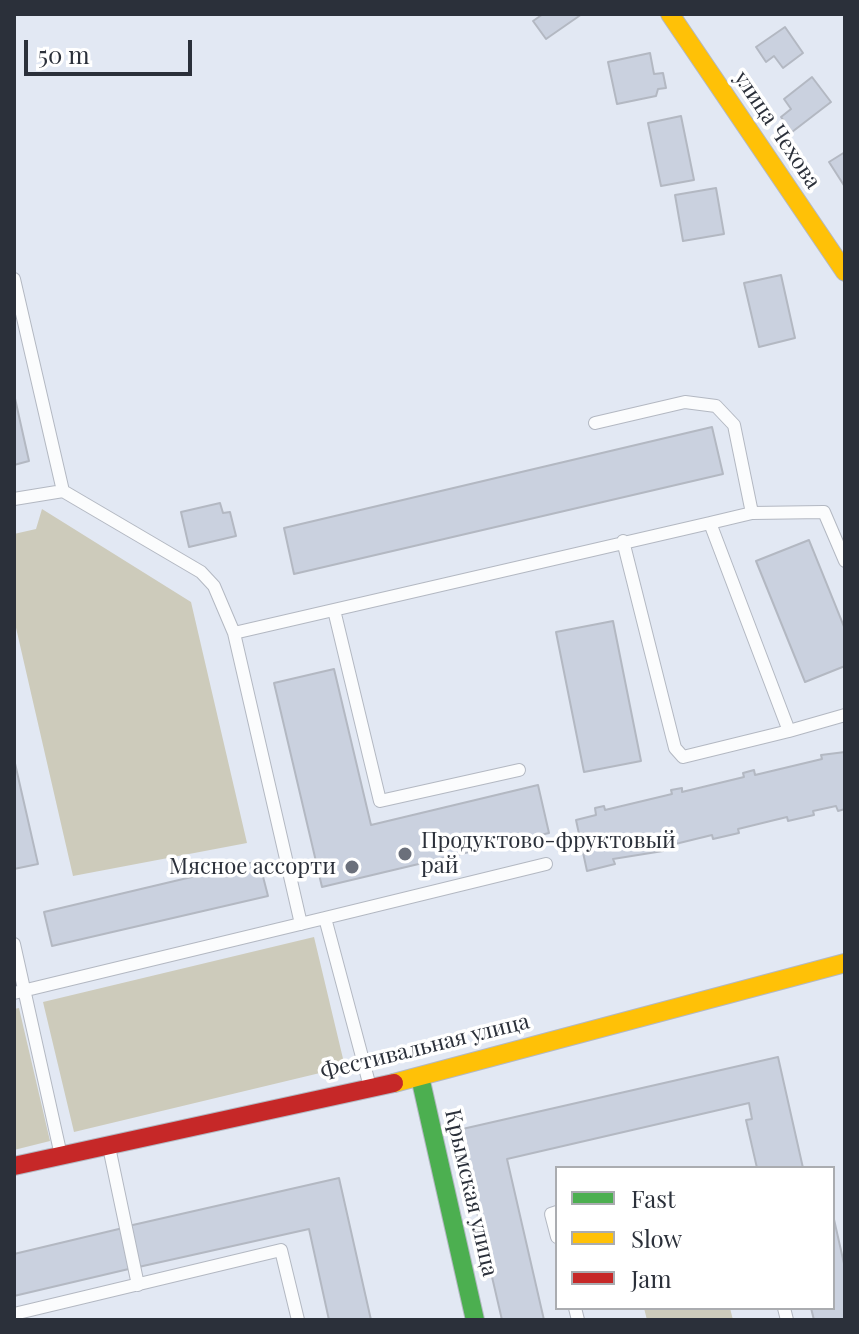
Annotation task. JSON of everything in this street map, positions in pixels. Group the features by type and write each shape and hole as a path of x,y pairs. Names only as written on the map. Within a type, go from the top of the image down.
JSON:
{"street":[{"name":"улица Чехова","path":"670,14 845,272"},
{"name":"Фестивальная улица","path":"14,1166 420,1077 845,963"},
{"name":"Крымская улица","path":"420,1077 475,1320"}],"lane":[{"path":"14,279 63,491"},
{"path":"595,423 685,402 716,406 734,425 752,513"},
{"path":"14,499 63,491 201,572 214,586 234,633 301,924"},
{"path":"234,633 752,513 824,512 845,561"},
{"path":"710,523 789,731"},
{"path":"623,541 675,748 683,757 845,715"},
{"path":"334,610 380,801 519,770"},
{"path":"20,992 546,864"},
{"path":"325,918 369,1087"},
{"path":"14,944 20,992 60,1154"},
{"path":"108,1144 138,1285"},
{"path":"555,1213 551,1214 555,1229"},
{"path":"14,1314 281,1250 298,1320"}],"shaded area":[{"path":"42,509 191,602 247,843 73,876 14,619 14,534 36,529"},
{"path":"314,937 345,1067 74,1132 43,1002"},
{"path":"19,1008 50,1141 14,1150 14,1009"},
{"path":"644,1310 730,1310 733,1320 647,1320"}],"building":[{"path":"543,14 582,14 546,39 533,21"},
{"path":"785,27 803,53 783,68 774,56 766,62 756,47"},
{"path":"650,53 654,74 663,73 666,88 658,89 656,96 617,104 608,62"},
{"path":"812,77 831,102 792,132 781,117 791,109 784,99"},
{"path":"681,116 694,180 661,186 648,123"},
{"path":"845,152 845,187 829,162"},
{"path":"716,188 724,234 683,241 675,195"},
{"path":"781,275 795,338 759,347 744,283"},
{"path":"14,394 29,461 14,465"},
{"path":"712,427 723,474 294,574 284,528"},
{"path":"220,503 223,513 230,512 236,536 189,547 181,512"},
{"path":"809,540 845,629 845,666 805,682 756,561"},
{"path":"613,621 641,761 584,772 556,632"},
{"path":"334,669 371,825 538,785 549,833 322,887 274,683"},
{"path":"845,752 845,809 838,811 836,806 813,811 814,815 788,821 787,817 738,829 739,833 713,839 712,835 663,847 663,851 613,859 615,864 587,871 576,820 596,815 595,808 604,806 605,810 672,794 671,790 682,788 682,792 744,777 743,773 754,770 755,775 822,759 821,755"},
{"path":"14,759 38,864 14,869"},
{"path":"259,861 268,896 52,946 44,912"},
{"path":"778,1057 803,1166 757,1166 746,1120 752,1119 749,1103 507,1159 544,1320 502,1320 458,1130"},
{"path":"339,1178 371,1320 329,1320 309,1229 134,1268 124,1227"},
{"path":"835,1224 845,1268 845,1320 814,1320 812,1310 835,1310"},
{"path":"123,1228 133,1268 14,1296 14,1254"}],"traffic: fast":[{"path":"420,1077 475,1320"}],"traffic: slow":[{"path":"670,14 845,272"},
{"path":"394,1083 845,963"}],"traffic: jam":[{"path":"14,1166 394,1083"}],"place":[{"name":"Продуктово-фруктовый рай","path":"405,854"},
{"name":"Мясное ассорти","path":"352,867"}]}
